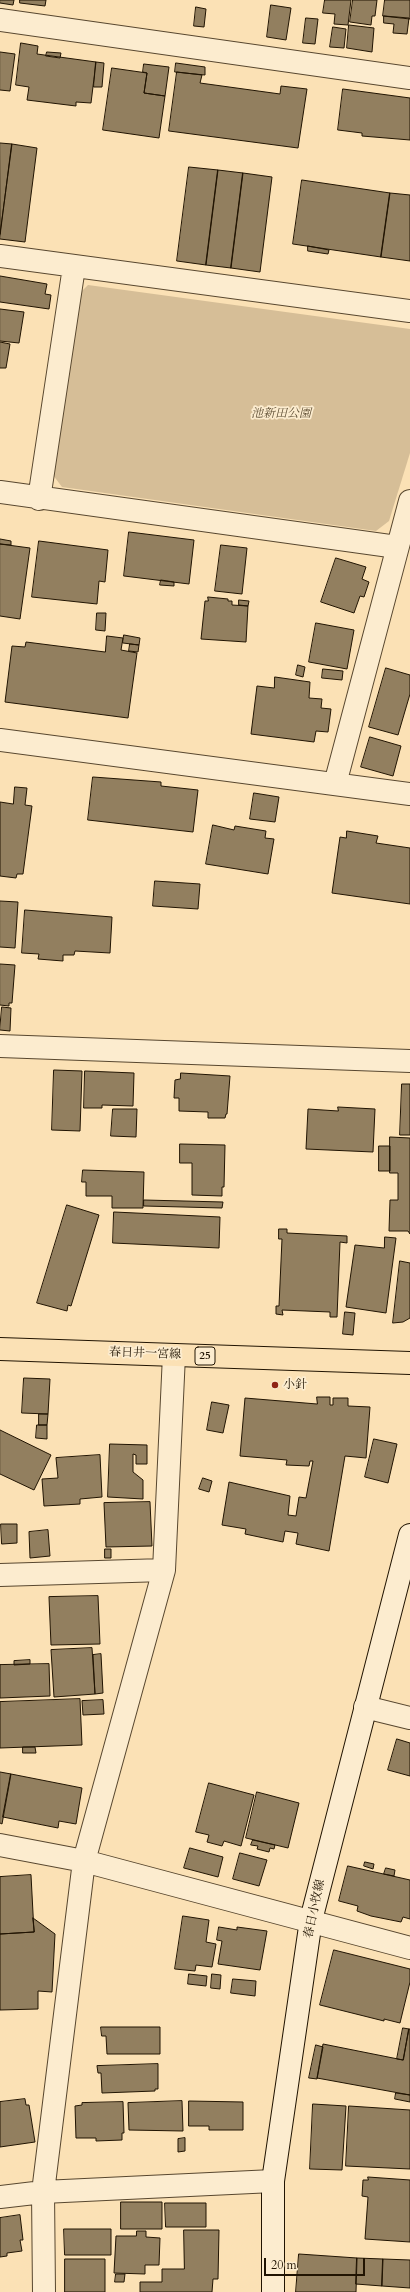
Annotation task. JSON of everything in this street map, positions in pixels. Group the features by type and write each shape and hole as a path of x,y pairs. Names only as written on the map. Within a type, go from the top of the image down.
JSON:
{"main road":[{"name":"春日井一宮線","path":"0,1349 410,1363"}],"street":[{"path":"0,20 410,78"},
{"path":"0,256 410,312"},
{"path":"39,499 74,267"},
{"path":"0,492 39,499 397,547"},
{"path":"335,784 410,501"},
{"path":"0,740 410,794"},
{"path":"0,1046 410,1061"},
{"path":"44,2292 43,2192 84,1861 164,1570 174,1355"},
{"name":"春日小牧線","path":"273,2292 273,2182 311,1920 410,1535"},
{"path":"0,1575 164,1570"},
{"path":"365,1707 410,1718"},
{"path":"0,1845 84,1861 311,1920 410,1948"},
{"path":"0,2197 43,2192 273,2182"}],"green space":[{"name":"池新田公園","path":"88,285 410,329 410,453 389,521 376,531 62,487 53,475 77,296"}],"building":[{"path":"0,0 14,0 13,5 0,3"},
{"path":"20,0 46,0 45,6 20,3"},
{"path":"325,0 351,0 348,25 334,24 335,14 323,13"},
{"path":"353,0 377,0 375,16 372,16 371,25 350,22"},
{"path":"385,0 410,0 410,19 383,16"},
{"path":"271,5 291,8 286,40 267,37"},
{"path":"196,7 206,9 204,27 194,26"},
{"path":"384,16 409,18 407,34 393,33 394,24 384,23"},
{"path":"306,18 318,19 315,44 303,43"},
{"path":"349,25 374,28 372,52 347,48"},
{"path":"333,27 346,29 344,48 330,47"},
{"path":"21,43 38,46 37,54 96,62 91,103 76,102 76,106 27,100 29,87 16,85"},
{"path":"0,52 15,54 10,91 0,90"},
{"path":"47,52 61,53 60,58 46,56"},
{"path":"96,62 104,63 102,87 94,87"},
{"path":"176,63 205,67 205,75 175,72"},
{"path":"144,64 169,67 165,96 144,93 147,73 143,72"},
{"path":"112,68 147,73 144,93 165,96 159,138 103,130"},
{"path":"177,72 202,75 200,83 280,94 281,86 307,89 298,148 169,131"},
{"path":"343,89 410,98 410,140 362,136 362,133 338,130"},
{"path":"0,143 12,144 0,234"},
{"path":"12,144 37,148 25,242 0,239"},
{"path":"189,167 218,170 206,265 177,261"},
{"path":"218,170 243,173 231,268 206,265"},
{"path":"243,173 272,177 260,272 231,268"},
{"path":"302,180 390,193 381,257 293,244"},
{"path":"390,193 410,195 410,261 381,257"},
{"path":"308,246 329,250 328,254 308,251"},
{"path":"0,276 47,284 45,294 51,295 49,309 0,302"},
{"path":"0,309 24,312 19,343 0,341"},
{"path":"0,342 10,344 6,368 0,368"},
{"path":"129,532 194,540 189,584 124,576"},
{"path":"0,539 11,541 11,545 0,544"},
{"path":"39,541 108,550 105,582 99,581 97,604 32,597"},
{"path":"0,544 30,548 20,619 0,616"},
{"path":"221,545 247,548 242,594 215,591"},
{"path":"336,558 366,567 362,579 369,582 364,597 360,596 354,613 321,602"},
{"path":"161,580 174,582 174,586 160,585"},
{"path":"208,597 228,599 228,601 232,601 232,605 248,606 246,642 201,639 205,601 208,601"},
{"path":"239,600 249,601 248,606 239,605"},
{"path":"97,613 106,613 105,631 96,630"},
{"path":"316,623 354,630 347,669 309,662"},
{"path":"124,635 140,638 139,645 123,643"},
{"path":"107,636 123,638 121,650 137,653 128,718 5,702 12,646 25,647 26,642 105,652"},
{"path":"130,644 139,645 138,652 129,651"},
{"path":"298,665 305,667 303,677 296,675"},
{"path":"386,668 410,675 410,694 398,735 369,727"},
{"path":"323,669 343,671 342,680 322,678"},
{"path":"275,677 310,682 309,698 322,699 321,708 331,709 328,732 316,731 314,742 251,734 257,686 274,688"},
{"path":"370,737 401,746 393,776 361,767"},
{"path":"93,777 161,782 161,786 198,790 193,832 88,820"},
{"path":"15,787 27,788 25,805 32,806 23,874 17,874 16,878 0,876 0,802 13,804"},
{"path":"254,793 279,797 275,822 250,819"},
{"path":"213,825 234,830 235,826 266,831 265,838 274,839 268,874 206,864"},
{"path":"347,831 378,836 376,843 410,848 410,904 332,893 340,837 346,838"},
{"path":"155,881 200,884 198,909 153,906"},
{"path":"0,901 18,902 15,948 0,947"},
{"path":"25,910 112,917 110,953 75,951 74,955 63,955 63,961 38,959 39,954 22,953"},
{"path":"0,964 15,965 12,1003 9,1003 9,1006 0,1005"},
{"path":"2,1007 11,1008 10,1031 0,1030"},
{"path":"54,1070 82,1071 80,1131 52,1130"},
{"path":"85,1071 134,1073 133,1106 102,1105 102,1108 84,1108"},
{"path":"181,1073 230,1076 227,1114 225,1118 208,1118 208,1112 179,1111 179,1098 174,1098 175,1080 180,1079"},
{"path":"402,1084 410,1084 410,1135 400,1135"},
{"path":"338,1107 375,1109 373,1152 306,1149 308,1109 338,1111"},
{"path":"113,1109 137,1109 136,1137 111,1136"},
{"path":"390,1137 410,1138 410,1234 408,1231 389,1231 390,1200 398,1200 398,1173 390,1173"},
{"path":"180,1144 225,1145 224,1187 222,1187 222,1196 192,1195 192,1163 180,1163"},
{"path":"379,1146 390,1146 390,1171 379,1171"},
{"path":"83,1170 144,1172 143,1208 112,1208 112,1196 86,1196 86,1182 82,1182"},
{"path":"144,1200 223,1202 222,1208 144,1206"},
{"path":"67,1205 99,1215 71,1306 68,1305 67,1311 37,1303"},
{"path":"114,1212 220,1217 219,1248 113,1243"},
{"path":"279,1229 287,1229 287,1233 347,1236 347,1243 340,1242 337,1317 330,1317 330,1312 282,1310 283,1315 276,1314 276,1306 279,1306 282,1239 279,1239"},
{"path":"385,1237 396,1238 386,1313 346,1307 355,1245 384,1248"},
{"path":"400,1261 410,1263 410,1318 403,1322 393,1323"},
{"path":"345,1312 355,1313 353,1335 343,1334"},
{"path":"24,1378 50,1379 48,1414 22,1413"},
{"path":"317,1397 330,1397 330,1405 333,1405 333,1398 348,1398 348,1406 370,1407 366,1458 345,1456 329,1551 296,1544 298,1533 285,1531 283,1542 245,1534 246,1529 222,1525 229,1482 290,1496 288,1515 296,1516 299,1497 306,1498 313,1461 310,1461 309,1466 286,1465 287,1460 240,1456 245,1398 317,1404"},
{"path":"212,1402 229,1405 223,1433 207,1430"},
{"path":"39,1414 48,1414 47,1425 39,1425"},
{"path":"37,1425 47,1425 47,1439 36,1438"},
{"path":"0,1430 51,1455 34,1490 0,1474"},
{"path":"374,1439 397,1444 388,1483 365,1477"},
{"path":"110,1444 147,1445 147,1464 136,1464 136,1455 133,1454 133,1472 143,1480 143,1499 108,1497"},
{"path":"100,1455 102,1497 80,1499 80,1504 44,1506 42,1479 58,1478 56,1458"},
{"path":"203,1478 212,1481 209,1492 199,1489"},
{"path":"150,1502 152,1546 106,1547 104,1503"},
{"path":"1,1524 17,1524 17,1543 2,1544"},
{"path":"48,1530 50,1556 30,1558 29,1532"},
{"path":"105,1549 111,1549 111,1558 105,1558"},
{"path":"98,1596 100,1644 51,1645 49,1597"},
{"path":"92,1648 95,1694 54,1697 51,1650"},
{"path":"101,1654 103,1693 95,1694 93,1655"},
{"path":"30,1660 30,1664 14,1665 14,1661"},
{"path":"49,1664 50,1696 0,1698 0,1665"},
{"path":"80,1699 82,1745 0,1748 0,1702"},
{"path":"103,1700 104,1714 83,1715 82,1701"},
{"path":"397,1739 410,1743 410,1776 388,1770"},
{"path":"23,1747 35,1747 36,1753 23,1753"},
{"path":"0,1772 11,1774 2,1824 0,1823"},
{"path":"11,1774 82,1788 76,1824 59,1821 58,1828 3,1817"},
{"path":"209,1783 254,1795 241,1846 224,1841 222,1846 207,1842 209,1835 196,1832"},
{"path":"257,1792 299,1803 288,1848 246,1838"},
{"path":"253,1840 275,1845 274,1849 270,1848 269,1852 257,1849 258,1846 251,1845"},
{"path":"190,1848 223,1857 218,1877 184,1868"},
{"path":"240,1853 267,1860 259,1886 233,1879"},
{"path":"365,1862 374,1864 373,1869 364,1866"},
{"path":"348,1866 410,1880 410,1919 403,1917 401,1922 371,1916 357,1911 358,1906 339,1901"},
{"path":"386,1868 395,1870 394,1876 384,1874"},
{"path":"31,1875 34,1932 0,1934 0,1877"},
{"path":"183,1916 209,1920 206,1942 216,1944 212,1967 196,1965 195,1971 175,1969"},
{"path":"33,1918 55,1934 52,1992 38,1991 38,2009 0,2010 0,1934 34,1932"},
{"path":"219,1927 237,1930 237,1927 267,1931 260,1970 218,1964 222,1941 217,1940"},
{"path":"334,1950 410,1969 410,1982 400,2023 384,2019 384,2021 320,2005"},
{"path":"189,1974 207,1976 206,1986 188,1984"},
{"path":"212,1974 221,1975 220,1989 211,1988"},
{"path":"233,1979 256,1981 255,1996 231,1993"},
{"path":"101,2027 160,2027 160,2054 107,2054 106,2036 102,2036"},
{"path":"403,2028 409,2029 403,2060 397,2059"},
{"path":"409,2029 410,2095 317,2078 323,2044 403,2060"},
{"path":"316,2045 323,2047 317,2079 309,2078"},
{"path":"158,2064 158,2089 155,2089 155,2091 102,2093 101,2073 98,2073 97,2066"},
{"path":"396,2093 410,2095 410,2102 395,2099"},
{"path":"25,2099 26,2105 29,2105 35,2142 0,2147 0,2102"},
{"path":"182,2101 183,2131 129,2130 128,2103"},
{"path":"189,2101 243,2102 243,2130 209,2130 209,2126 189,2126"},
{"path":"123,2102 124,2133 122,2133 122,2140 96,2141 96,2138 76,2138 75,2106 82,2105 82,2103"},
{"path":"313,2104 346,2106 342,2170 310,2169"},
{"path":"349,2106 410,2110 410,2169 346,2166"},
{"path":"185,2138 185,2151 178,2152 178,2139"},
{"path":"368,2177 410,2180 410,2242 365,2239 368,2197 362,2196 363,2180 368,2180"},
{"path":"121,2202 162,2202 162,2229 121,2229"},
{"path":"165,2203 206,2203 206,2227 166,2227"},
{"path":"20,2215 23,2240 20,2240 22,2251 7,2253 7,2256 0,2257 0,2218"},
{"path":"64,2229 111,2229 111,2255 65,2255"},
{"path":"184,2230 219,2230 218,2279 213,2279 212,2292 140,2292 140,2282 162,2282 162,2269 184,2269"},
{"path":"137,2231 146,2231 146,2237 160,2238 159,2265 145,2265 145,2274 114,2273 116,2236 136,2236"},
{"path":"299,2254 357,2258 356,2292 296,2292"},
{"path":"357,2258 383,2259 382,2286 356,2284"},
{"path":"65,2259 105,2259 105,2292 65,2292"},
{"path":"383,2259 410,2260 410,2288 382,2286"},
{"path":"116,2274 125,2274 124,2282 115,2282"}],"place":[{"name":"小針","path":"275,1385"}]}
